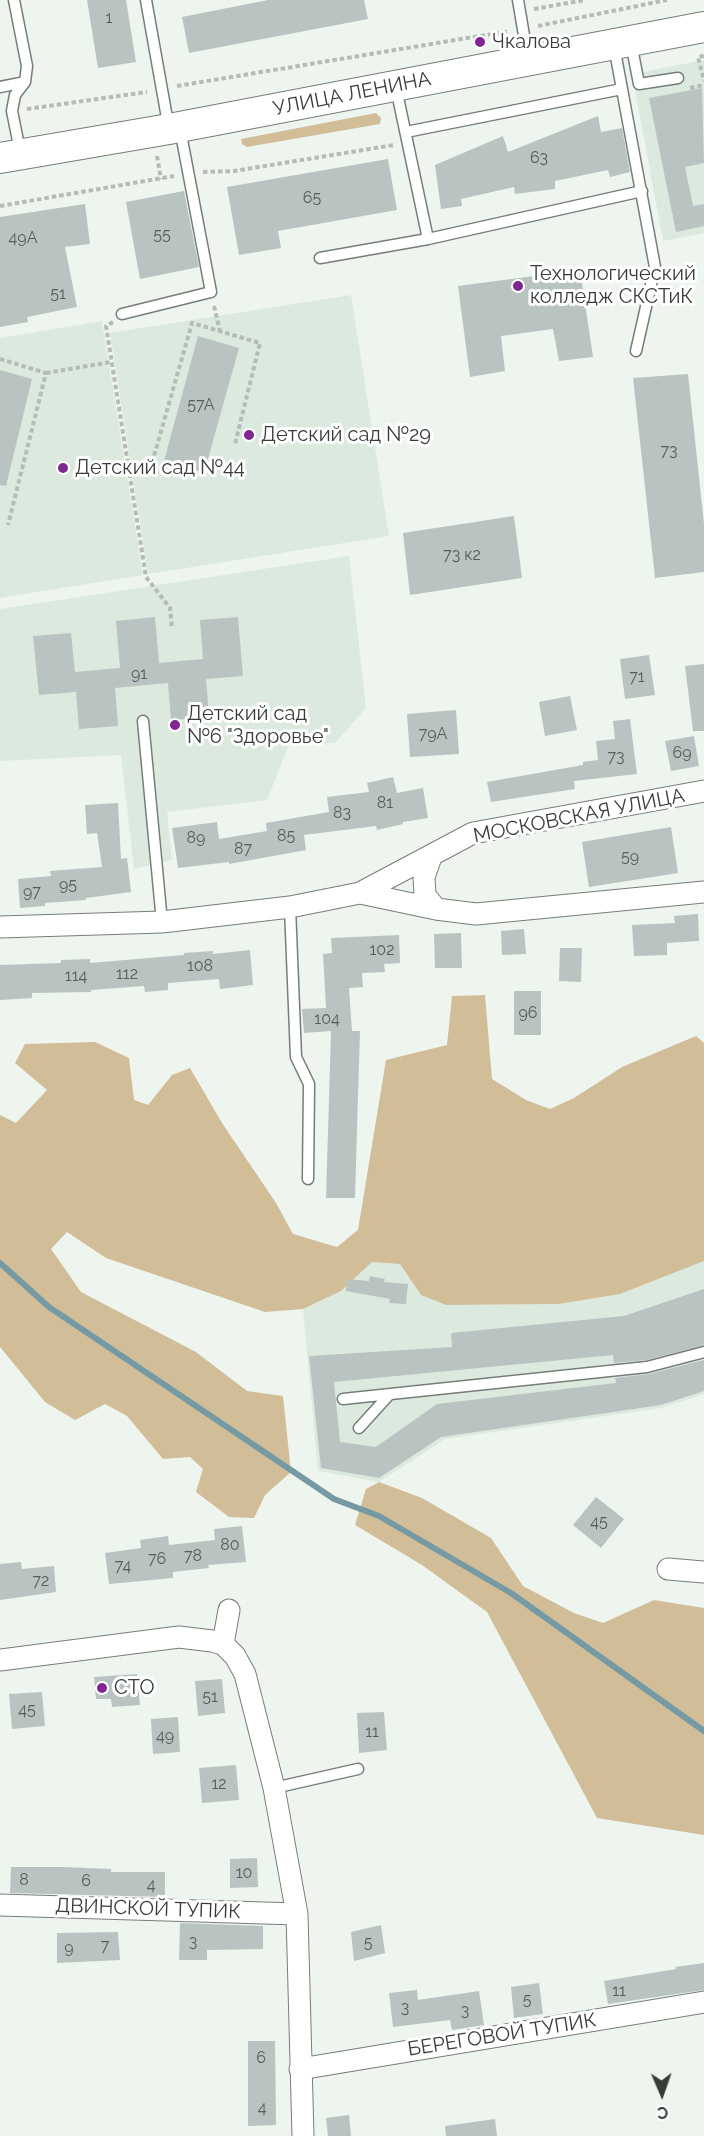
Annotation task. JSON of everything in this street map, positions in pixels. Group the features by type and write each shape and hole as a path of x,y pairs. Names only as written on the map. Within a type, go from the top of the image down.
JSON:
{"main road":[{"name":"УЛИЦА ЛЕНИНА","path":"10,157 704,27"}],"street":[{"name":"МОСКОВСКАЯ УЛИЦА","path":"0,927 162,922 290,907 360,893 473,833 704,791"},
{"path":"431,857 424,877 426,895 436,909"},
{"name":"МОСКОВСКАЯ УЛИЦА","path":"360,893 436,909 476,914 704,892"},
{"path":"668,1569 704,1572"},
{"path":"217,1642 229,1610"},
{"path":"0,1660 179,1637 217,1642 235,1656 245,1674 274,1788 297,1914 303,2136"},
{"name":"ДВИНСКОЙ ТУПИК","path":"0,1905 297,1914"},
{"name":"БЕРЕГОВОЙ ТУПИК","path":"300,2069 704,2002"}],"lane":[{"path":"10,157 12,111 15,96 25,82 27,66 14,0"},
{"path":"122,314 211,292 190,173 162,89 146,0"},
{"path":"518,0 526,28 528,59"},
{"path":"622,42 639,84 678,78"},
{"path":"622,42 622,89 655,267 636,351"},
{"path":"0,87 25,82"},
{"path":"396,85 428,239"},
{"path":"407,137 622,89"},
{"path":"320,258 428,239 642,192"},
{"path":"143,721 162,922"},
{"path":"290,907 296,1057 309,1084 308,1179"},
{"path":"343,1399 647,1367 704,1352"},
{"path":"359,1428 389,1395"},
{"path":"274,1788 358,1769"}],"path":[{"path":"526,28 526,11 585,0"},
{"path":"147,92 526,28 667,0"},
{"path":"681,89 704,83 698,57 704,56"},
{"path":"0,206 190,173 234,171 407,137"},
{"path":"211,292 220,332"},
{"path":"150,471 192,323 260,343 235,444"},
{"path":"106,326 146,577 170,608 172,629"},
{"path":"0,359 45,373 111,362"},
{"path":"8,525 45,373"}],"shaded area":[{"path":"704,60 704,233 663,241 632,74"},
{"path":"376,113 381,118 380,124 247,147 242,144 241,139"},
{"name":"Детский сад №29","path":"351,295 389,536 148,574 110,333"},
{"name":"Детский сад №44","path":"102,321 143,575 0,598 0,338"},
{"name":"Детский сад №6 \"Здоровье\"","path":"349,556 366,708 335,743 289,745 267,800 167,812 172,860 134,869 121,755 0,761 0,609"},
{"path":"485,995 492,1079 526,1100 550,1109 574,1098 622,1067 696,1036 704,1043 704,1261 620,1294 559,1304 446,1305 421,1295 400,1264 372,1262 341,1291 303,1309 265,1312 106,1258 67,1232 51,1249 81,1292 196,1352 247,1391 283,1396 291,1472 265,1495 254,1518 229,1517 196,1492 203,1469 190,1457 163,1459 127,1416 105,1404 75,1420 45,1402 0,1347 0,1115 16,1123 47,1090 15,1063 25,1044 95,1042 129,1058 134,1100 148,1105 172,1075 190,1068 222,1123 276,1203 293,1234 337,1247 358,1230 386,1060 447,1045 452,996"},
{"path":"704,1261 704,1394 662,1408 445,1439 379,1482 318,1471 303,1309 341,1291 372,1262 400,1264 421,1295 446,1305 559,1304 620,1294"},
{"path":"379,1482 422,1498 491,1538 523,1586 574,1613 603,1623 654,1600 704,1608 704,1835 597,1818 487,1612 422,1565 355,1525 366,1489"}],"building":[{"path":"87,0 126,0 136,62 98,68"},
{"path":"268,0 364,0 368,19 189,53 182,17"},
{"path":"702,88 704,163 685,167 693,206 704,204 704,226 676,232 649,98"},
{"path":"598,116 601,132 622,128 630,172 610,177 608,170 555,181 555,189 515,194 514,187 461,199 462,206 441,209 435,165 503,136 508,152"},
{"path":"388,159 397,210 278,231 281,248 239,255 227,187"},
{"path":"184,191 199,267 140,279 126,202"},
{"path":"85,204 90,244 65,247 77,307 27,317 28,322 0,327 0,217"},
{"path":"580,270 593,357 559,361 553,329 501,336 505,371 470,377 458,286"},
{"path":"198,336 239,348 204,473 164,461"},
{"path":"0,370 32,379 6,486 0,485"},
{"path":"688,374 704,524 704,572 655,578 633,378"},
{"path":"514,516 522,578 410,595 403,533"},
{"path":"155,617 159,663 203,659 200,620 238,617 243,676 206,679 209,717 171,720 168,683 115,688 118,726 79,729 76,692 39,695 33,636 71,633 75,672 120,668 116,621"},
{"path":"649,655 655,695 625,699 620,659"},
{"path":"704,664 704,731 693,731 685,666"},
{"path":"570,696 577,730 545,736 539,702"},
{"path":"456,710 459,754 410,757 407,714"},
{"path":"630,719 637,774 574,781 575,789 491,802 487,782 583,765 583,762 598,760 596,741 615,739 613,721"},
{"path":"694,736 699,766 671,771 665,741"},
{"path":"393,777 397,793 423,788 428,818 403,822 403,824 377,830 376,826 304,835 306,850 229,864 229,862 178,868 172,828 217,822 219,839 267,831 266,823 329,812 327,797 369,792 367,783"},
{"path":"118,803 121,859 127,858 131,892 20,908 18,879 51,876 50,871 102,867 97,833 87,834 85,805"},
{"path":"671,827 678,873 589,887 582,842"},
{"path":"698,914 699,941 667,943 667,955 634,956 632,925 675,923 674,916"},
{"path":"524,929 526,954 502,955 501,931"},
{"path":"461,933 462,968 435,968 434,934"},
{"path":"399,935 400,963 384,964 385,972 362,973 363,987 349,988 352,1031 360,1031 355,1198 326,1198 331,1031 304,1033 302,1009 326,1008 323,954 332,953 331,938"},
{"path":"560,948 582,948 581,982 559,981"},
{"path":"250,950 253,985 220,989 219,979 168,983 168,990 145,992 144,986 91,990 91,992 32,993 32,998 0,1000 0,965 61,963 61,960 90,959 90,963 184,955 184,953 213,951 213,954"},
{"path":"514,991 541,991 541,1035 514,1035"},
{"path":"370,1276 385,1279 384,1282 408,1284 406,1304 389,1303 390,1299 346,1291 347,1279 369,1281"},
{"path":"704,1289 704,1345 646,1360 614,1363 613,1355 334,1382 340,1442 376,1447 437,1404 616,1383 615,1378 649,1374 704,1360 704,1391 661,1405 441,1437 379,1478 321,1468 309,1356 452,1347 451,1333 624,1316"},
{"path":"596,1497 624,1519 601,1548 573,1525"},
{"path":"242,1526 246,1562 208,1565 209,1568 173,1572 173,1578 109,1584 105,1553 141,1548 140,1540 168,1536 169,1545 215,1540 214,1529"},
{"path":"21,1562 22,1569 54,1566 56,1592 0,1600 0,1564"},
{"path":"137,1674 140,1705 112,1707 111,1699 96,1699 94,1677"},
{"path":"222,1679 225,1713 198,1716 195,1681"},
{"path":"42,1692 45,1726 12,1729 9,1694"},
{"path":"384,1712 387,1750 359,1753 357,1713"},
{"path":"178,1717 180,1752 153,1754 151,1719"},
{"path":"236,1765 239,1800 202,1803 199,1768"},
{"path":"257,1858 258,1887 230,1888 230,1859"},
{"path":"11,1867 165,1872 165,1897 10,1893"},
{"path":"180,1923 263,1926 263,1949 207,1950 207,1960 179,1960"},
{"path":"381,1925 385,1953 354,1961 351,1932"},
{"path":"118,1932 120,1960 57,1963 57,1933"},
{"path":"704,1963 704,1990 608,2004 604,1981"},
{"path":"539,1983 543,2014 514,2018 511,1987"},
{"path":"417,1990 418,2000 479,1991 484,2025 452,2030 450,2020 393,2027 389,1993"},
{"path":"248,2041 275,2041 276,2125 248,2126"},
{"path":"349,2115 351,2136 328,2136 326,2118"},
{"path":"495,2119 497,2136 446,2136 445,2126"}],"waterway":[{"path":"0,1263 49,1307 334,1499 379,1516 511,1593 704,1731"}],"place":[{"name":"Чкалова","path":"480,42"},
{"name":"Технологический колледж СКСТиК","path":"518,286"},
{"name":"Детский сад №29","path":"249,435"},
{"name":"Детский сад №44","path":"63,468"},
{"name":"Детский сад №6 \"Здоровье\"","path":"175,725"},
{"name":"СТО","path":"102,1688"}]}
